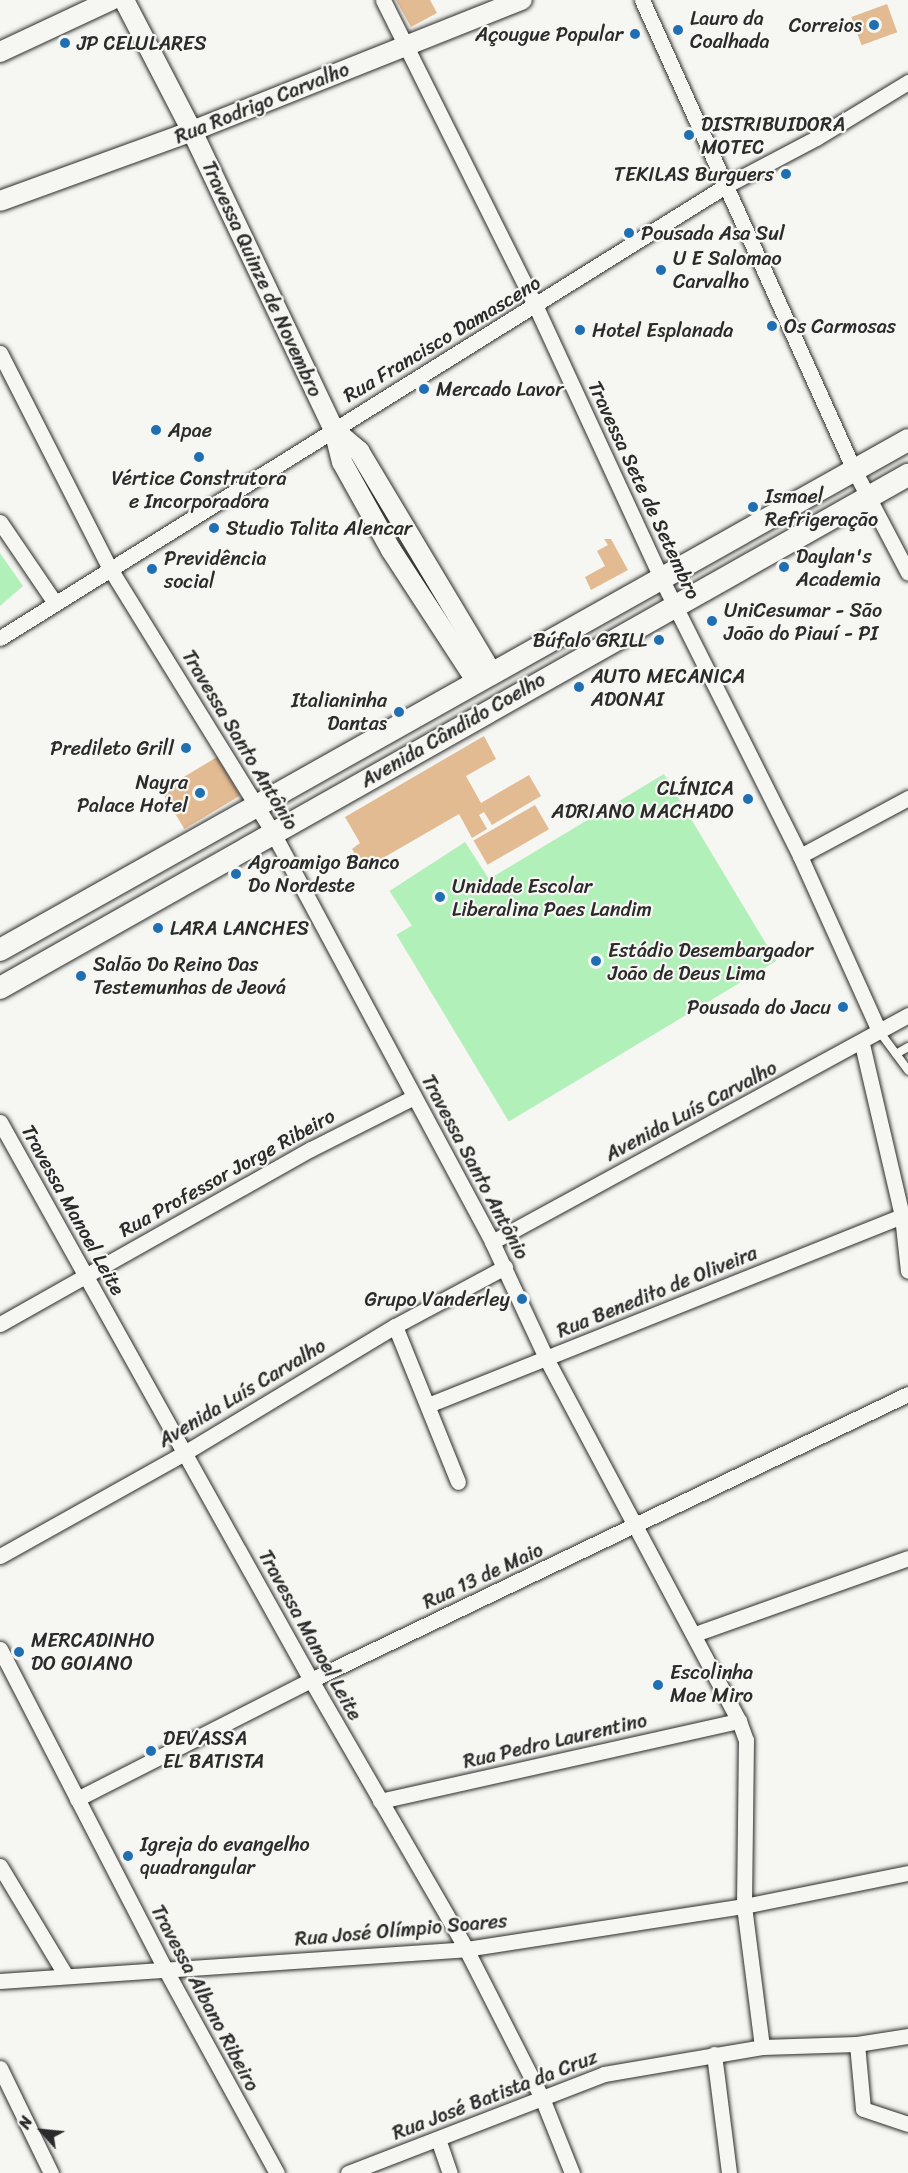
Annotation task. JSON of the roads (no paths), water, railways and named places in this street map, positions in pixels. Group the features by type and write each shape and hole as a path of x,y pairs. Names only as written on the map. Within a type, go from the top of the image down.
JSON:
{"main road":[{"name":"Avenida Cândido Coelho","path":"0,950 908,440"},
{"name":"Avenida Cândido Coelho","path":"0,988 908,475"}],"street":[{"path":"0,52 111,0"},
{"name":"Travessa Quinze de Novembro","path":"124,0 192,131 334,429 342,462 391,550 485,677"},
{"name":"Travessa Sete de Setembro","path":"382,0 536,308 661,578 800,856 879,1031"},
{"name":"Rua Rodrigo Carvalho","path":"0,201 192,131 522,0"},
{"path":"642,0 854,470 908,573"},
{"name":"Rua Francisco Damasceno","path":"0,638 109,567 536,308 727,185 908,82"},
{"name":"Travessa Santo Antônio","path":"0,353 109,567 273,833 492,1242 547,1360 695,1634 739,1721 746,1740 744,1906 762,2047"},
{"name":"Travessa Quinze de Novembro","path":"334,429 359,451 411,540 485,677"},
{"path":"0,522 55,603"},
{"path":"391,550 411,540"},
{"path":"800,856 908,798"},
{"name":"Avenida Luís Carvalho","path":"492,1242 862,1044 879,1031 908,1015"},
{"path":"862,1044 902,1216 908,1271"},
{"name":"Rua Professor Jorge Ribeiro","path":"0,1324 311,1149 414,1097"},
{"name":"Travessa Manoel Leite","path":"0,1122 186,1452 310,1680 466,1949 542,2098 572,2173"},
{"name":"Rua Benedito de Oliveira","path":"428,1405 547,1360 902,1216"},
{"name":"Avenida Luís Carvalho","path":"0,1556 186,1452 395,1326 505,1267"},
{"path":"395,1326 458,1482"},
{"name":"Rua 13 de Maio","path":"76,1799 310,1680 637,1527 908,1394"},
{"path":"695,1634 908,1558"},
{"name":"Travessa Albano Ribeiro","path":"0,1649 164,1967 276,2173"},
{"name":"Rua Pedro Laurentino","path":"380,1801 739,1721"},
{"path":"0,1866 66,1976"},
{"name":"Rua José Olímpio Soares","path":"0,1982 164,1967 466,1949 744,1906 908,1873"},
{"name":"Rua José Batista da Cruz","path":"348,2173 604,2074 762,2047 857,2044 908,2036"},
{"path":"857,2044 863,2109 908,2124"},
{"path":"714,2054 729,2173"},
{"path":"0,2067 51,2173"},
{"path":"438,2139 450,2173"}],"lane":[{"path":"879,1031 908,1070"},
{"path":"896,1054 908,1047"}],"place":[{"name":"Correios","path":"874,25"},
{"name":"Lauro da Coalhada","path":"678,30"},
{"name":"Açougue Popular","path":"635,34"},
{"name":"JP CELULARES","path":"65,43"},
{"name":"DISTRIBUIDORA MOTEC","path":"689,135"},
{"name":"TEKILAS Burguers","path":"786,174"},
{"name":"Pousada Asa Sul","path":"629,233"},
{"name":"U E Salomao Carvalho","path":"661,270"},
{"name":"Os Carmosas","path":"772,326"},
{"name":"Hotel Esplanada","path":"580,330"},
{"name":"Mercado Lavor","path":"424,389"},
{"name":"Apae","path":"156,430"},
{"name":"Vértice Construtora e Incorporadora","path":"199,457"},
{"name":"Ismael Refrigeração","path":"753,507"},
{"name":"Studio Talita Alencar","path":"214,528"},
{"name":"Daylan's Academia","path":"784,567"},
{"name":"Previdência social","path":"152,569"},
{"name":"UniCesumar - São João do Piauí - PI","path":"712,621"},
{"name":"Búfalo GRILL","path":"659,640"},
{"name":"AUTO MECANICA ADONAI","path":"579,687"},
{"name":"Italianinha Dantas","path":"399,712"},
{"name":"Predileto Grill","path":"186,748"},
{"name":"Nayra Palace Hotel","path":"200,793"},
{"name":"CLÍNICA ADRIANO MACHADO","path":"748,799"},
{"name":"Agroamigo Banco Do Nordeste","path":"236,874"},
{"name":"Unidade Escolar Liberalina Paes Landim","path":"440,897"},
{"name":"LARA LANCHES","path":"158,928"},
{"name":"Estádio Desembargador João de Deus Lima","path":"596,961"},
{"name":"Salão Do Reino Das Testemunhas de Jeová","path":"81,976"},
{"name":"Pousada do Jacu","path":"843,1007"},
{"name":"Grupo Vanderley","path":"522,1299"},
{"name":"MERCADINHO DO GOIANO","path":"19,1652"},
{"name":"Escolinha Mae Miro","path":"658,1685"},
{"name":"DEVASSA EL BATISTA","path":"151,1751"},
{"name":"Igreja do evangelho quadrangular","path":"128,1856"}]}
